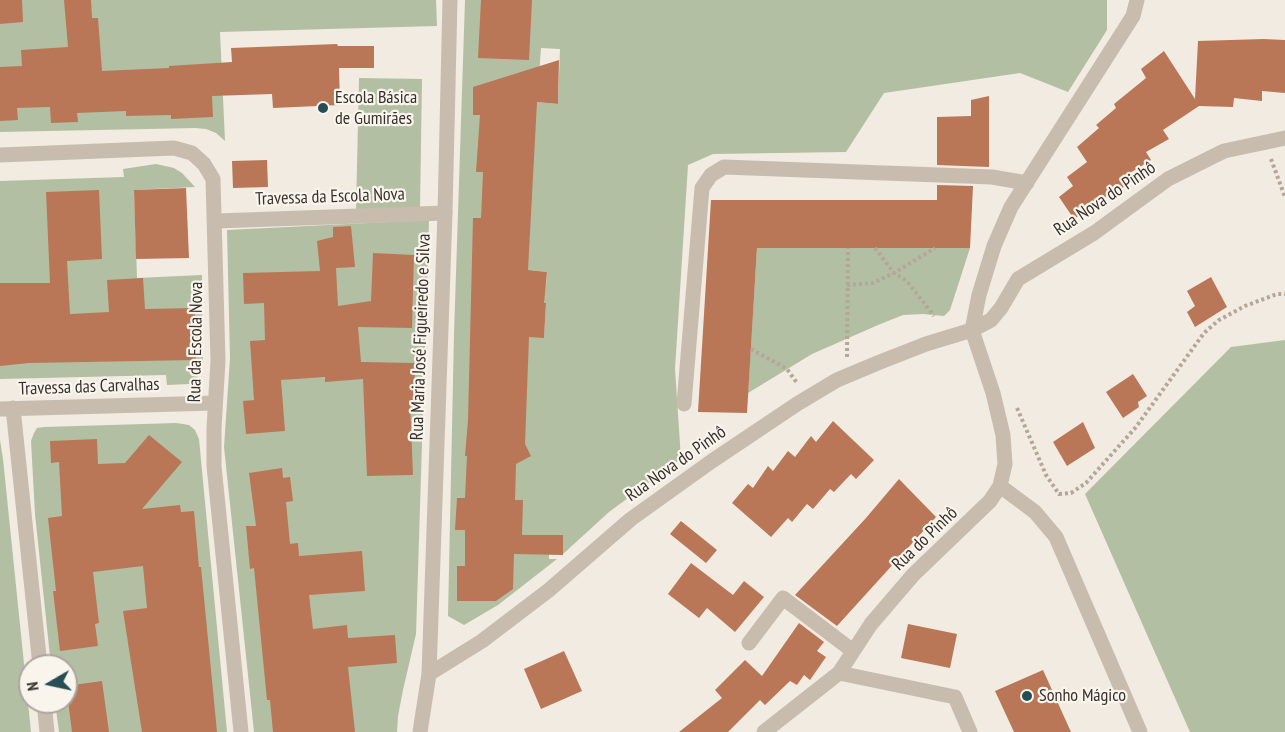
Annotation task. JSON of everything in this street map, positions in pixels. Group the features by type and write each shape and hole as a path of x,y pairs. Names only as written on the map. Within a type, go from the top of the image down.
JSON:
{"street":[{"name":"Rua Maria José Figueiredo e Silva","path":"420,732 429,674 450,0"},
{"path":"972,330 979,295 994,246 1011,207 1133,16 1137,0"},
{"name":"Rua Nova do Pinhô","path":"429,674 482,641 549,590 631,519 712,461 837,380 926,344 972,330 991,320 1018,279 1094,233 1168,179 1224,151 1285,138"},
{"name":"Rua da Escola Nova","path":"0,155 174,148 192,153 204,164 213,178 216,221 218,361 214,428 215,476 241,732"},
{"path":"684,404 702,188 711,175 724,167 992,177 1027,183"},
{"name":"Travessa da Escola Nova","path":"216,221 445,213"},
{"name":"Rua do Pinhô","path":"764,732 839,673 871,624 913,575 990,501 1000,486 1005,464 1003,435 993,393 972,330"},
{"name":"Travessa das Carvalhas","path":"6,409 215,403"},
{"path":"6,409 38,654"},
{"path":"1000,486 1035,512 1056,537 1140,732"},
{"path":"749,643 783,598 853,651"},
{"path":"839,673 955,697 970,732"},
{"path":"45,714 47,732"}],"path":[{"path":"1265,142 1285,197"},
{"path":"846,339 848,248"},
{"path":"875,248 894,273 907,281 934,316"},
{"path":"847,285 873,283 935,248"},
{"path":"1013,399 1046,476 1059,494 1071,493 1086,483 1136,427 1204,333 1220,320 1245,306 1277,294 1285,294"},
{"path":"751,349 787,369 809,398"}],"green space":[{"path":"0,0 436,0 437,26 220,32 225,141 216,133 195,128 0,132"},
{"path":"465,0 1107,0 1107,30 1068,92 1020,73 884,93 846,152 713,154 688,165 675,369 681,459 609,512 563,554 563,535 531,535 531,554 549,554 549,559 557,559 498,605 464,625 448,616","holes":["541,48 560,49 558,104 537,102","500,267 547,272 546,285","546,303 544,337 525,337"]},
{"path":"359,78 422,79 420,208 356,210"},
{"path":"156,164 174,168 195,187 134,190 137,278 202,275 203,362 202,370 197,378 189,384 167,385 166,375 0,379 0,181 124,177 123,169"},
{"path":"429,220 416,634 403,690 397,732 254,732 224,447 230,358 227,230"},
{"path":"757,248 970,248 950,310 944,316 903,315 812,354 748,393"},
{"path":"1285,340 1285,732 1190,732 1085,494 1231,347"},
{"path":"176,423 189,425 195,430 199,439 227,732 59,732 57,714 78,714 78,654 50,654 35,514 31,441 37,428"},
{"path":"0,440 23,654 18,654 18,714 29,714 31,732 0,732"}],"building":[{"path":"0,0 22,0 23,22 0,24"},
{"path":"64,0 91,0 92,18 98,18 102,71 232,62 231,48 337,44 338,46 374,46 374,68 339,68 340,105 273,108 272,94 212,96 213,117 171,119 171,115 126,116 126,111 77,113 78,122 51,123 50,107 17,108 18,120 0,121 0,67 22,66 21,50 68,47"},
{"path":"481,0 532,0 529,60 478,58"},
{"path":"1285,40 1285,93 1262,91 1262,101 1234,98 1233,107 1199,106 1163,130 1169,139 1146,152 1151,160 1130,173 1134,179 1111,197 1110,194 1074,219 1059,197 1073,186 1067,177 1087,162 1077,147 1099,128 1096,125 1116,108 1114,104 1146,78 1141,69 1164,51 1195,99 1198,41"},
{"path":"559,60 558,104 537,102 528,270 547,272 544,303 546,303 544,338 529,337 525,444 531,456 516,464 515,500 523,500 522,535 563,535 563,555 514,554 513,589 496,601 457,601 457,566 465,566 465,530 455,530 457,498 465,498 473,218 481,218 483,172 476,172 480,115 473,115 473,87"},
{"path":"989,96 989,167 937,165 937,117 971,116 971,100"},
{"path":"267,160 268,187 233,188 232,161"},
{"path":"937,185 973,186 970,248 757,248 747,413 698,412 711,200 937,200"},
{"path":"186,188 189,258 136,259 134,190"},
{"path":"99,190 102,259 67,261 70,314 109,312 107,280 143,278 145,309 195,308 196,360 29,363 0,366 0,283 50,283 46,192"},
{"path":"351,226 355,267 336,268 338,306 371,301 373,253 414,255 412,328 358,327 361,362 415,363 414,401 410,401 413,475 367,476 363,379 325,382 325,377 281,380 285,431 246,434 243,401 254,400 250,341 265,340 264,303 244,304 243,273 320,271 317,241 333,237 333,227"},
{"path":"1211,277 1227,307 1195,327 1187,312 1195,306 1187,291"},
{"path":"1133,374 1147,396 1138,402 1139,407 1123,418 1106,392"},
{"path":"833,421 874,460 856,479 851,474 834,492 830,489 813,509 807,504 792,522 788,518 771,537 732,503 748,484 753,488 768,466 773,471 788,451 795,457 811,436 816,442"},
{"path":"1083,422 1095,448 1067,466 1053,442"},
{"path":"149,435 182,462 142,509 180,505 181,512 194,511 217,732 142,732 123,611 147,608 143,566 93,572 99,623 95,624 98,646 60,651 48,518 62,516 59,462 51,463 50,441 97,439 98,464 125,463"},
{"path":"282,468 283,478 290,477 293,501 286,502 290,544 298,543 299,556 362,551 365,591 309,595 313,629 347,625 348,638 395,635 397,663 348,667 355,732 273,732 270,700 267,700 254,568 250,569 246,526 256,526 249,473"},
{"path":"899,479 936,517 837,626 795,595"},
{"path":"681,521 717,550 706,563 670,534"},
{"path":"691,563 733,595 744,581 764,597 735,632 707,608 699,618 668,594"},
{"path":"799,623 824,642 817,651 826,657 810,680 804,675 797,685 790,681 765,705 760,700 728,732 679,732 722,698 715,690 745,660 762,676"},
{"path":"908,624 957,634 950,668 901,658"},
{"path":"564,651 582,691 541,709 524,669"},
{"path":"1043,670 1071,732 1014,732 995,691"},
{"path":"102,681 109,732 72,732 70,714 78,714 78,684"}],"place":[{"name":"Escola Básica de Gumirães","path":"323,108"},
{"name":"Sonho Mágico","path":"1027,696"}]}
